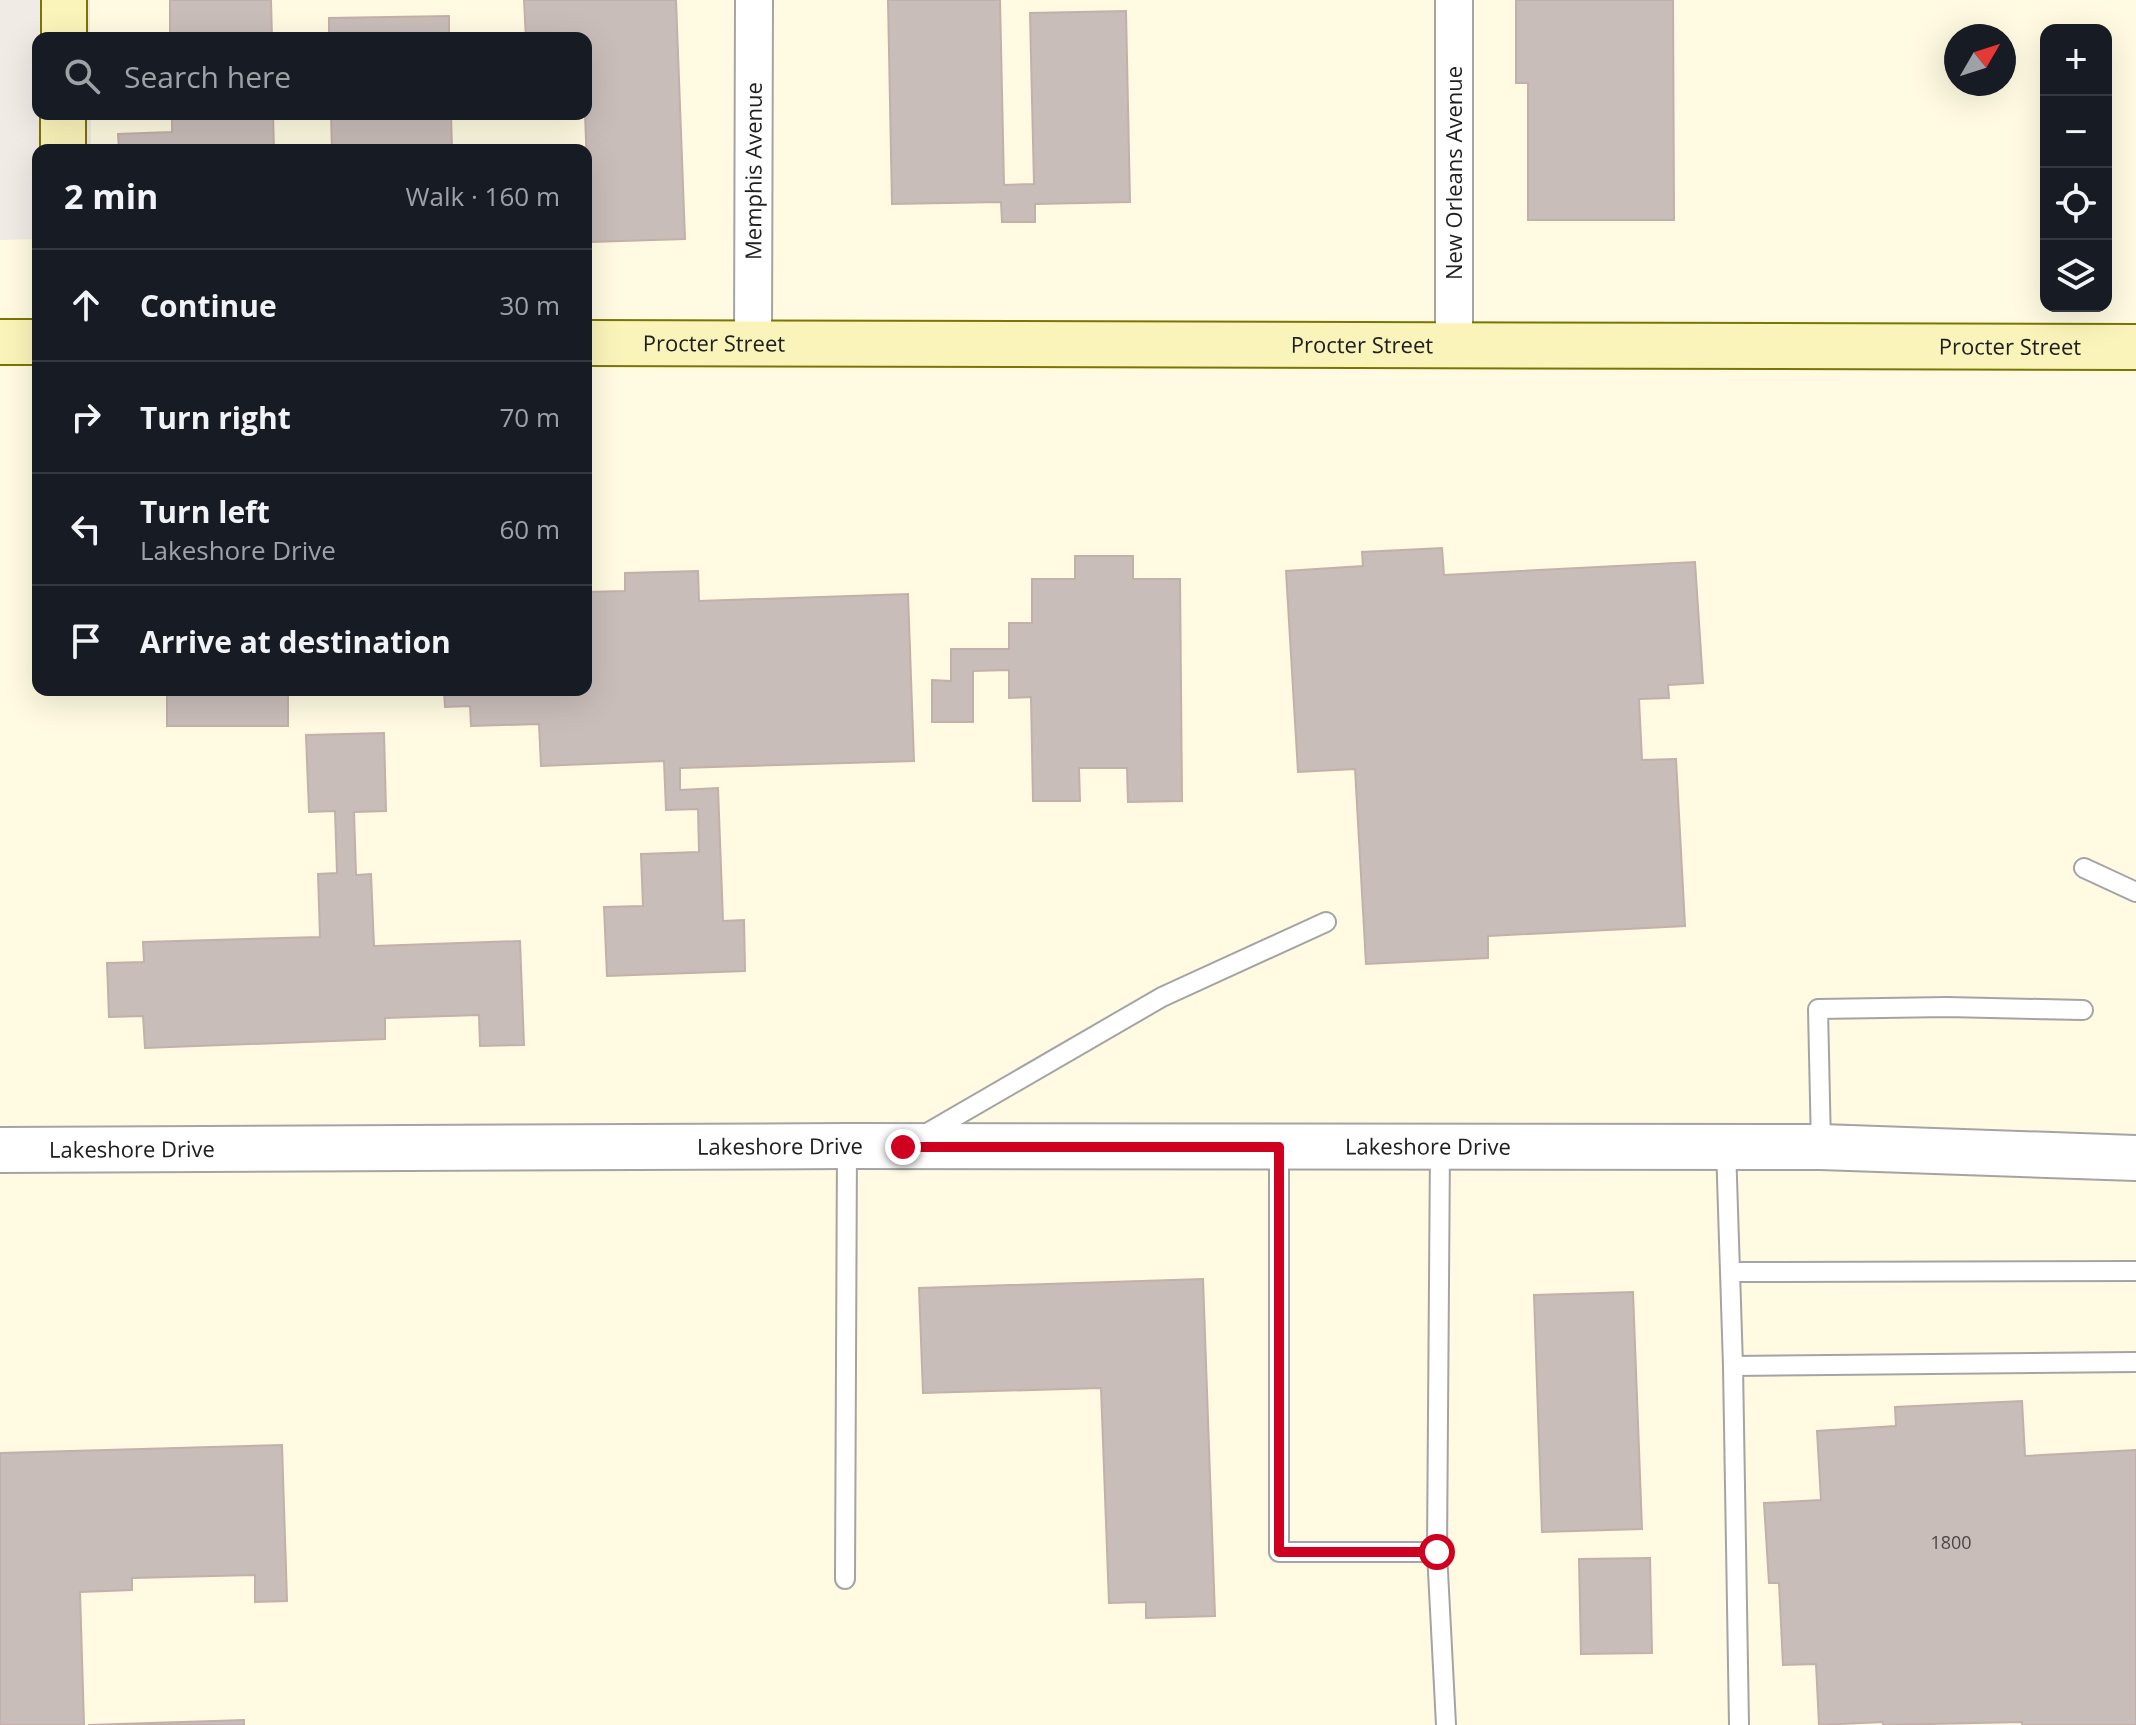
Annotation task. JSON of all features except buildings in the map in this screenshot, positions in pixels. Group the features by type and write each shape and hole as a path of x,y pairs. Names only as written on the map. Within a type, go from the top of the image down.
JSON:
{"main road":[{"path":"64,0 64,32"},
{"path":"63,120 63,144"},
{"path":"0,342 32,342"},
{"name":"Procter Street","path":"592,343 2136,347"}],"street":[{"name":"Memphis Avenue","path":"753,343 754,0"},
{"name":"New Orleans Avenue","path":"1454,0 1454,346"},
{"name":"Lakeshore Drive","path":"0,1150 847,1146 1821,1147 2136,1158"}],"lane":[{"path":"2084,868 2136,892"},
{"path":"903,1147 1162,997 1326,922"},
{"path":"1821,1147 1818,1009 1947,1007 2083,1010"},
{"path":"845,1579 847,1146"},
{"path":"1279,1147 1279,1552 1437,1552"},
{"path":"1440,1147 1437,1552 1446,1725"},
{"path":"1726,1147 1739,1725"},
{"path":"1730,1272 2136,1271"},
{"path":"1733,1366 2136,1362"}],"shaded area":[{"path":"90,0 2136,0 2136,1725 0,1725 0,240 32,239 32,696 592,696 592,144 91,144 91,120 592,120 592,32 90,32"}],"route":[{"path":"903,1147 1279,1147 1279,1552 1437,1552"}]}
